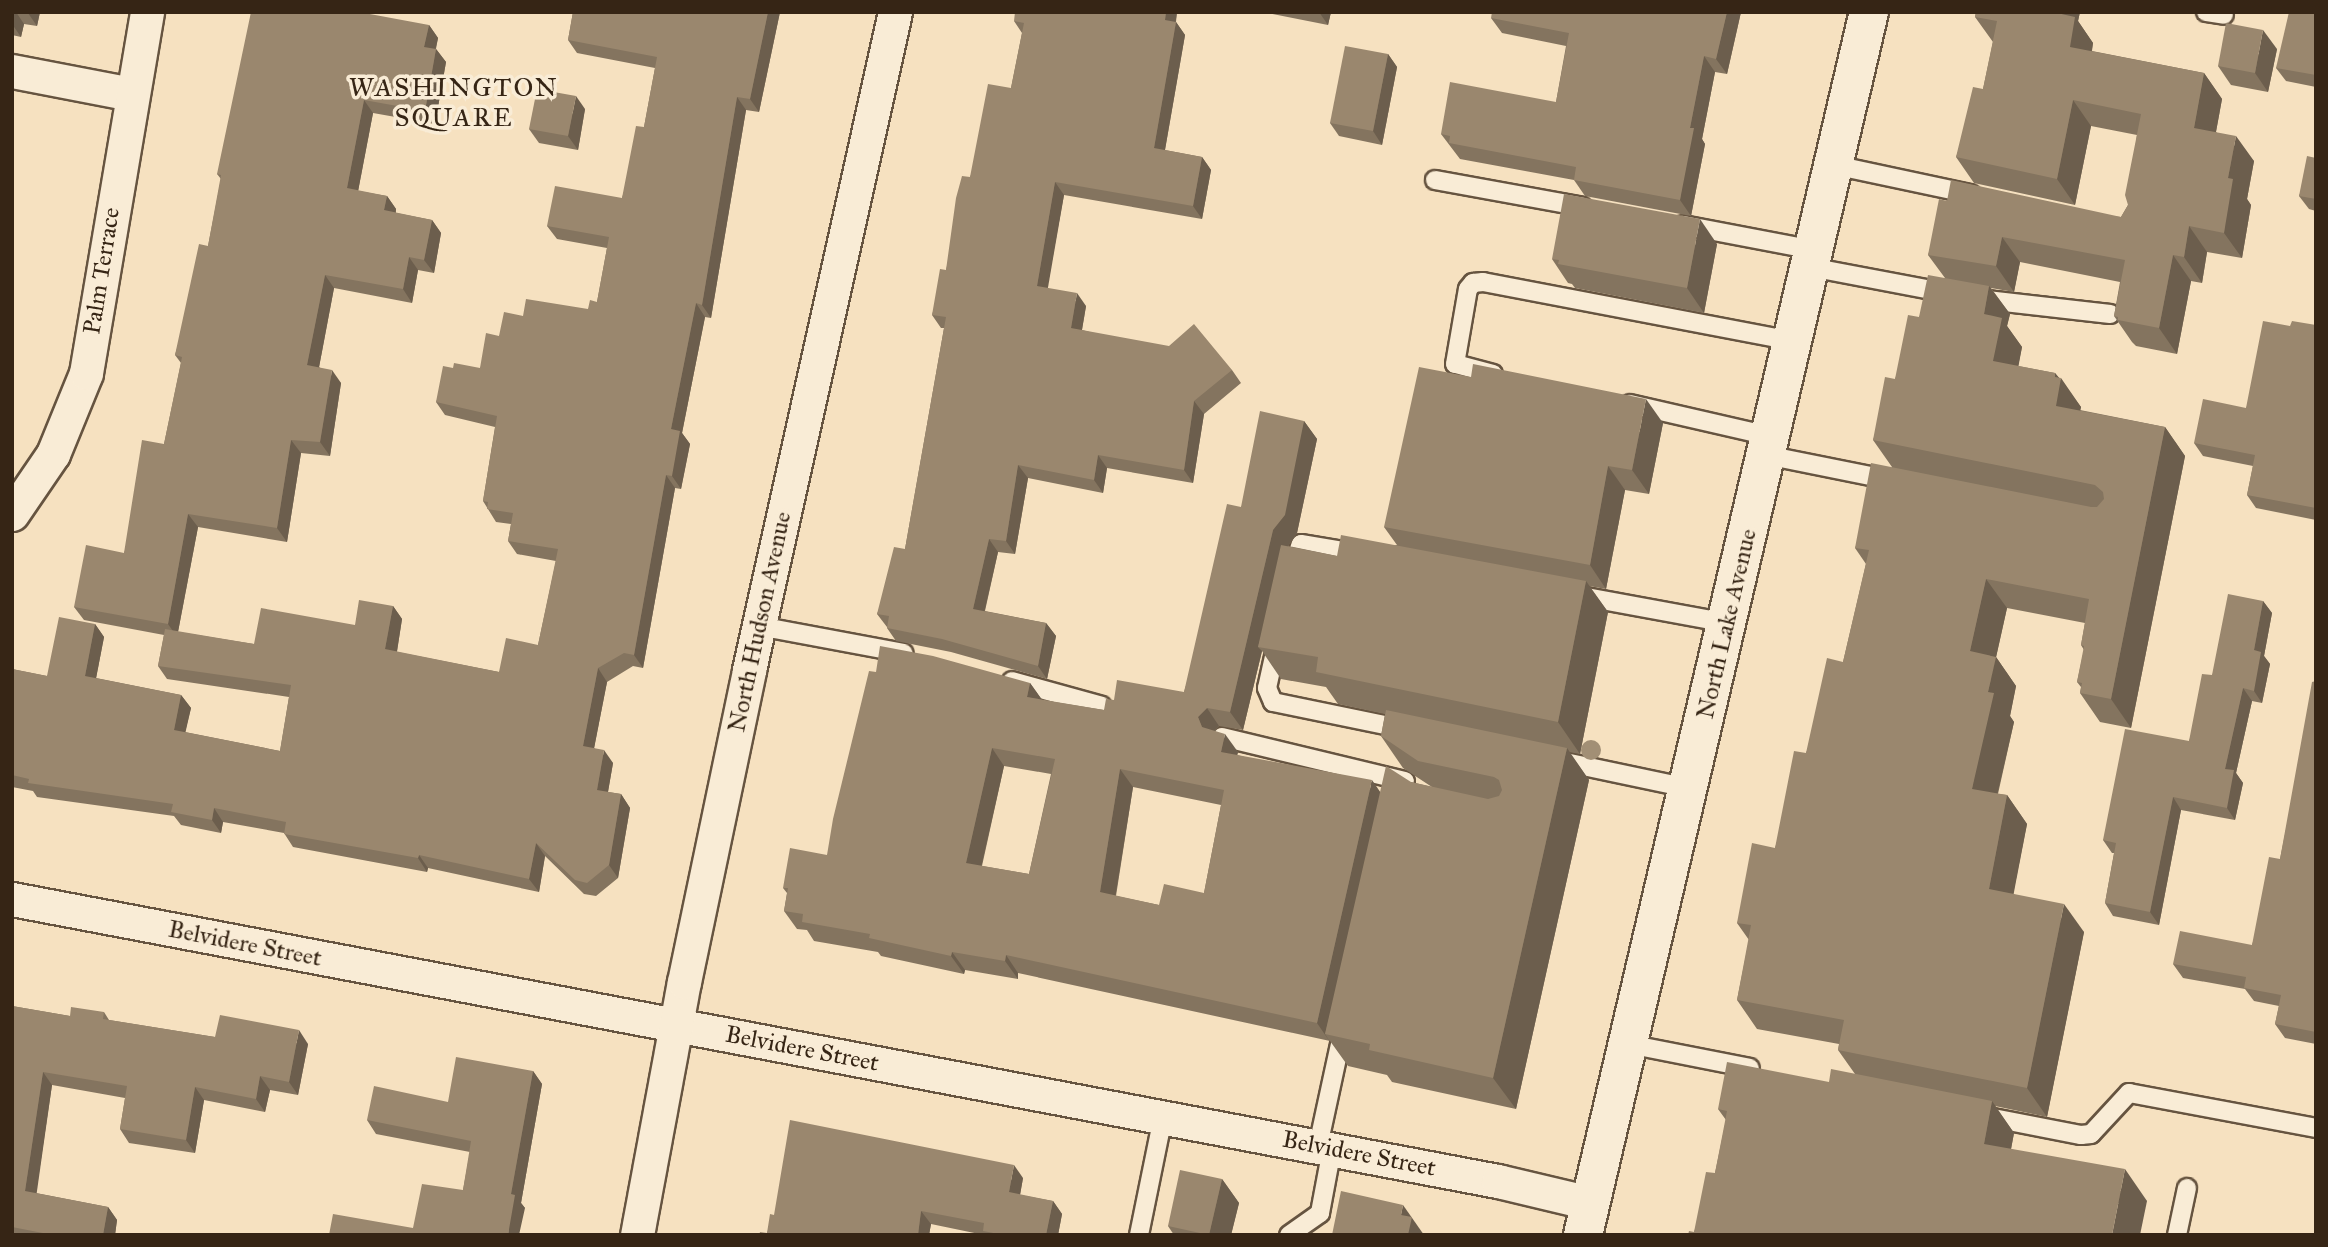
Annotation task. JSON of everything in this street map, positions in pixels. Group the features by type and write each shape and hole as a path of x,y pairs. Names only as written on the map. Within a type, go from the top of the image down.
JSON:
{"main road":[{"name":"North Lake Avenue","path":"1587,1219 1869,12"}],"street":[{"name":"Palm Terrace","path":"12,514 52,454 86,373 131,94 147,12"},
{"name":"North Hudson Avenue","path":"638,1235 677,1025 759,626 895,12"},
{"path":"12,71 131,94"},
{"name":"Belvidere Street","path":"12,899 1498,1181 1587,1219"}],"lane":[{"path":"1834,165 1988,198"},
{"path":"1435,180 1606,211"},
{"path":"1671,223 1992,301 2110,314"},
{"path":"1517,379 1455,364 1468,289 1473,283 1483,282 1792,341"},
{"path":"1613,400 1908,484"},
{"path":"1289,589 1301,544 1378,557"},
{"path":"1555,591 1727,623"},
{"path":"759,626 925,658"},
{"path":"1280,626 1267,688 1273,702 1423,733"},
{"path":"1000,677 1102,706"},
{"path":"1222,737 1419,791"},
{"path":"1532,755 1688,788"},
{"path":"1289,1235 1320,1213 1325,1148 1347,1013"},
{"path":"1628,1044 1770,1073"},
{"path":"1959,1111 2091,1135 2129,1093 2316,1128"},
{"path":"1139,1235 1163,1117"},
{"path":"2177,1235 2187,1188"}],"building":[{"path":"251,12 359,12 429,25 424,47 436,49 425,111 364,100 347,188 387,196 384,210 432,220 424,260 409,257 403,289 325,275 307,365 332,370 320,442 291,440 277,528 188,514 168,624 74,607 86,545 124,553 142,440 164,444 182,357 175,355 199,244 208,246 221,175 217,174"},
{"path":"573,12 768,12 750,99 737,97 702,305 696,303 671,429 680,431 672,476 666,475 634,655 624,653 598,668 583,746 604,750 597,790 621,794 609,865 587,883 575,880 536,843 529,879 419,855 418,858 284,834 286,822 214,808 212,820 171,812 173,804 28,783 29,779 12,775 12,669 47,676 59,617 95,624 85,676 181,695 174,730 280,751 291,685 158,666 165,629 254,644 261,608 355,625 359,600 393,606 385,649 499,672 506,638 538,645 558,549 508,541 513,513 487,509 488,502 483,501 497,416 436,402 443,366 453,368 454,363 480,368 486,333 499,336 504,312 523,316 526,299 588,309 590,300 597,302 609,237 547,226 555,186 622,198 636,126 644,127 657,57 568,40"},
{"path":"1015,12 1166,12 1165,20 1176,22 1154,148 1202,157 1193,206 1055,182 1037,286 1077,293 1071,328 1169,346 1194,324 1232,370 1194,401 1184,470 1098,455 1094,480 1018,465 1006,541 989,539 973,609 1046,623 1038,666 942,639 887,628 889,616 877,614 894,547 905,549 946,317 932,315 940,269 946,270 956,198 962,176 970,177 988,84 1011,88 1024,23 1014,21"},
{"path":"1492,12 1727,12 1716,59 1704,56 1680,200 1574,180 1576,167 1449,143 1450,136 1441,134 1450,82 1556,102 1569,33 1491,18"},
{"path":"1976,12 2057,12 2075,17 2070,47 2204,73 2194,128 2236,136 2228,178 2233,179 2224,233 2189,226 2184,257 2173,255 2159,328 2118,320 2118,317 2114,316 2125,260 2002,237 1996,266 1928,255 1939,199 1947,201 1951,180 2121,217 2128,205 2125,195 2141,114 2073,100 2057,179 1956,157 1973,87 1983,89 1997,21 1975,17"},
{"path":"2289,12 2316,12 2316,75 2276,68"},
{"path":"2226,23 2263,30 2255,73 2218,66"},
{"path":"1345,46 1388,54 1373,131 1330,123"},
{"path":"537,89 576,96 568,136 529,129"},
{"path":"2307,156 2316,158 2316,199 2299,196"},
{"path":"1564,194 1700,219 1687,288 1558,264 1559,260 1552,259"},
{"path":"1928,275 1989,286 1984,314 2002,318 1993,361 2055,373 2055,377 2061,378 2056,406 2165,427 2111,699 2080,693 2082,683 2077,682 2089,599 1986,579 1970,651 1996,657 1988,692 1994,693 1972,789 2007,795 1989,889 2064,904 2027,1088 1838,1050 1844,1020 1737,1000 1751,925 1737,923 1752,843 1775,848 1794,751 1806,753 1827,658 1843,662 1869,550 1855,548 1871,463 2091,507 2097,507 2104,499 2103,492 2095,485 1873,440 1885,377 1895,379 1908,315 1919,317"},
{"path":"2263,321 2290,326 2292,321 2316,325 2316,508 2247,495 2255,455 2194,443 2203,399 2246,408"},
{"path":"1473,364 1646,399 1632,470 1608,466 1590,565 1384,527 1419,367 1471,377"},
{"path":"1260,411 1304,421 1285,515 1273,530 1230,712 1207,708 1198,717 1202,727 1225,734 1221,752 1372,780 1317,1023 1006,955 1005,961 952,952 951,956 869,938 870,934 802,922 803,914 784,911 788,888 783,888 790,848 827,855 833,819 869,671 876,672 880,646 933,656 1030,683 1027,697 1104,710 1106,699 1114,700 1117,680 1184,692 1227,504 1241,507","holes":["992,748 1055,759 1029,874 966,863","1120,769 1224,790 1204,893 1164,884 1159,905 1100,892"]},
{"path":"1341,535 1586,581 1558,722 1316,672 1318,657 1258,647 1281,545 1337,556"},
{"path":"2228,594 2263,601 2254,650 2261,652 2254,691 2243,688 2225,769 2234,770 2227,808 2173,797 2150,912 2105,903 2116,843 2103,840 2125,729 2189,741 2202,674 2212,675"},
{"path":"2316,681 2316,1032 2275,1024 2281,995 2244,988 2246,977 2173,964 2180,931 2252,945 2269,857 2280,859 2312,682"},
{"path":"1386,710 1567,748 1493,1078 1369,1050 1370,1044 1325,1034 1386,766 1411,782 1488,799 1499,796 1502,790 1499,780 1494,777 1418,761 1381,736"},
{"path":"12,1006 70,1016 71,1007 104,1012 103,1019 215,1037 220,1015 299,1030 289,1082 260,1076 256,1099 195,1087 186,1140 120,1129 127,1086 43,1072 25,1191 108,1207 103,1235 53,1235 12,1227"},
{"path":"456,1057 533,1071 511,1194 515,1195 508,1235 329,1235 333,1214 413,1228 422,1184 463,1190 471,1141 367,1120 374,1086 448,1102"},
{"path":"1727,1062 1829,1082 1831,1069 1992,1101 1984,1144 2125,1169 2112,1235 1688,1235 1689,1231 1694,1232 1706,1172 1715,1173 1727,1111 1718,1109"},
{"path":"790,1120 1014,1165 1009,1192 1053,1201 1046,1235 1004,1235 983,1231 984,1223 921,1211 918,1235 759,1235 760,1232 767,1233 770,1214 774,1215"},
{"path":"1180,1170 1222,1179 1209,1235 1168,1226"},
{"path":"1341,1191 1403,1205 1401,1215 1412,1217 1408,1235 1332,1235"}],"district":[{"name":"WASHINGTON SQUARE","path":"454,103"}]}
